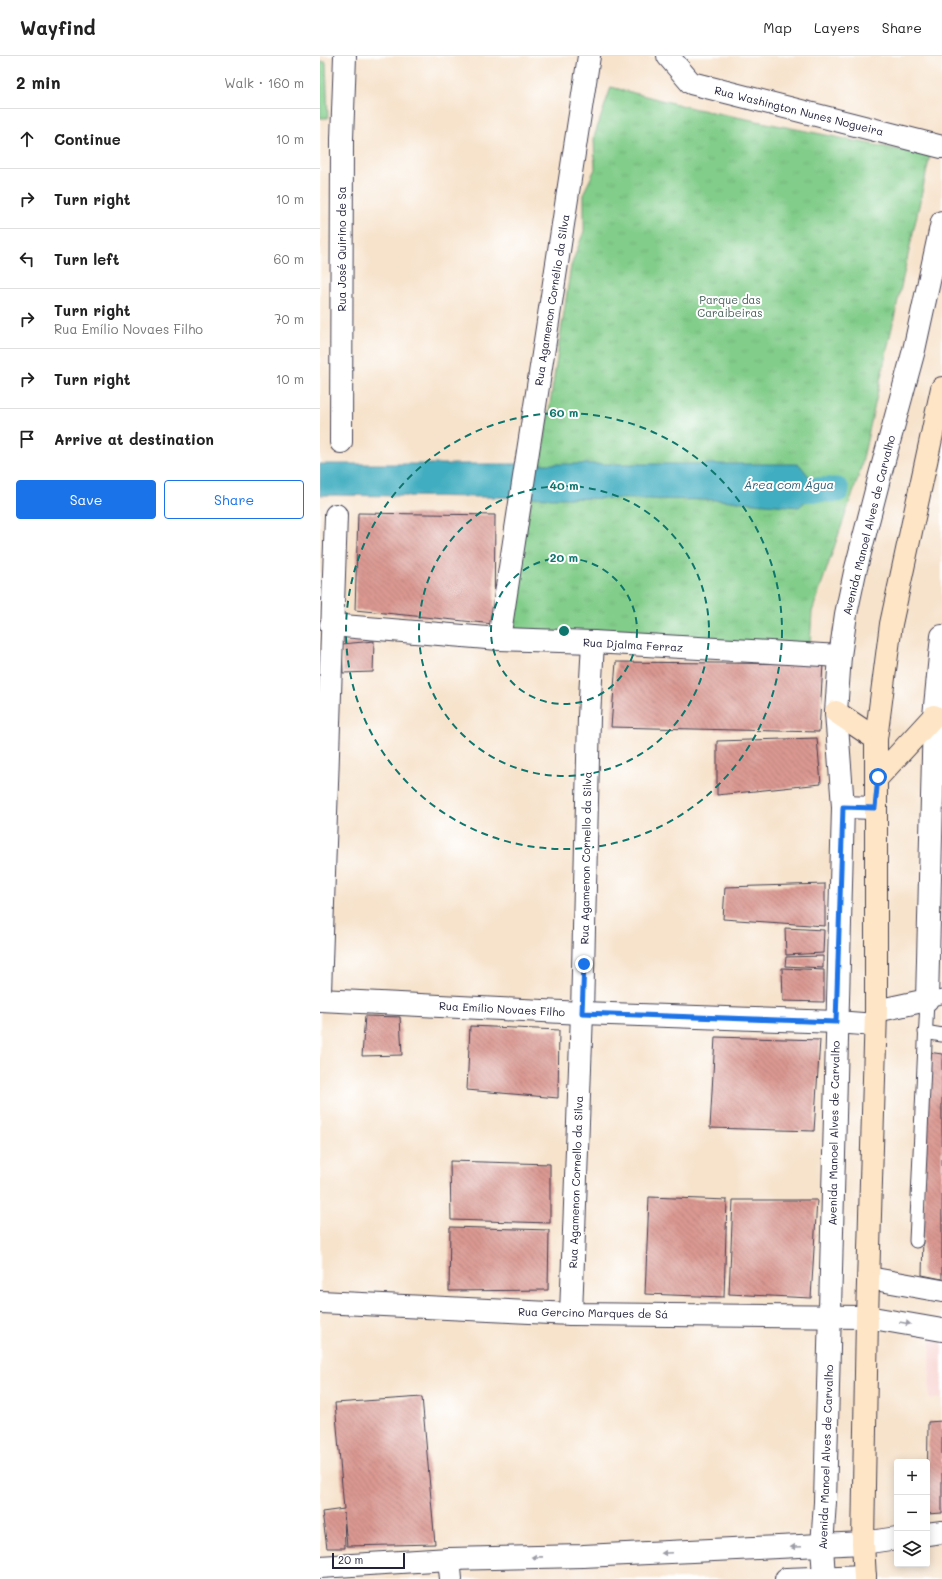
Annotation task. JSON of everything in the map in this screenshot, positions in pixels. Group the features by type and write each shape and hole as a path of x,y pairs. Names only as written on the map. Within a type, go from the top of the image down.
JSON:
{"main road":[{"path":"865,1577 863,1543 867,1317 876,1018 875,808 878,777 876,739 891,624 942,388"},
{"path":"836,712 876,739"},
{"path":"878,777 938,717"}],"street":[{"name":"Rua José Quirino de Sa","path":"341,442 342,147 345,56"},
{"name":"Rua Agamenon Cornélio da Silva","path":"499,639 590,56"},
{"name":"Rua Washington Nunes Nogueira","path":"668,56 691,83 942,147"},
{"name":"Avenida Manoel Alves de Carvalho","path":"824,1577 822,1546 830,1316 836,1022 843,807 836,712 840,656 855,572 914,350 942,222"},
{"path":"320,993 331,625 336,515"},
{"name":"Rua Djalma Ferraz","path":"331,625 499,639 593,642 840,656"},
{"path":"935,999 938,717 942,636"},
{"name":"Rua Agamenon Cornello da Silva","path":"571,1314 582,1013 589,717 593,642"},
{"path":"843,807 875,808"},
{"name":"Rua Emílio Novaes Filho","path":"320,1000 582,1013 836,1022 876,1018 935,999"},
{"path":"869,1278 942,1291"},
{"name":"Rua Gercino Marques de Sá","path":"320,1302 571,1314 867,1317 942,1330"},
{"path":"930,1534 942,1532"},
{"path":"320,1567 450,1569 583,1556 822,1546 863,1543 894,1538"},
{"path":"786,1579 865,1577"}],"lane":[{"path":"916,1240 925,1032 935,999"},
{"path":"925,1032 942,1035"}],"shaded area":[{"path":"931,1339 942,1342 942,1399 929,1398"}],"green space":[{"path":"320,62 326,62 328,118 320,118"},
{"name":"Parque das Caraibeiras","path":"611,87 692,108 930,156 860,472 812,612 810,645 690,646 502,628 543,450 571,266 584,231 584,192 595,169 594,137"}],"water":[{"name":"Área com Água","path":"320,464 799,464 819,489 799,507 720,500 320,495"}],"building":[{"path":"358,513 495,515 494,624 355,610"},
{"path":"374,641 373,672 343,673 342,644"},
{"path":"616,662 823,664 819,732 611,727"},
{"path":"817,738 821,784 717,795 717,741"},
{"path":"825,884 825,926 723,919 725,887"},
{"path":"785,928 824,930 823,953 786,955"},
{"path":"823,956 823,968 785,966 786,957"},
{"path":"782,968 824,970 824,1002 783,1001"},
{"path":"365,1016 400,1017 402,1055 362,1056"},
{"path":"470,1026 559,1030 558,1098 467,1090"},
{"path":"715,1037 820,1040 814,1131 710,1128"},
{"path":"928,1052 942,1054 942,1279 922,1275"},
{"path":"450,1161 550,1164 550,1223 451,1220"},
{"path":"649,1197 727,1200 724,1297 645,1294"},
{"path":"733,1200 817,1200 811,1298 729,1294"},
{"path":"450,1227 549,1230 548,1290 449,1291"},
{"path":"422,1397 435,1544 347,1546 344,1513 345,1548 327,1548 322,1512 344,1509 335,1403"},
{"path":"942,1421 942,1513 930,1514 930,1459 928,1459 928,1422"}],"waterway":[{"path":"785,489 837,490"}],"route":[{"path":"584,964 582,1013 836,1022 843,807 875,808 878,777"}]}
